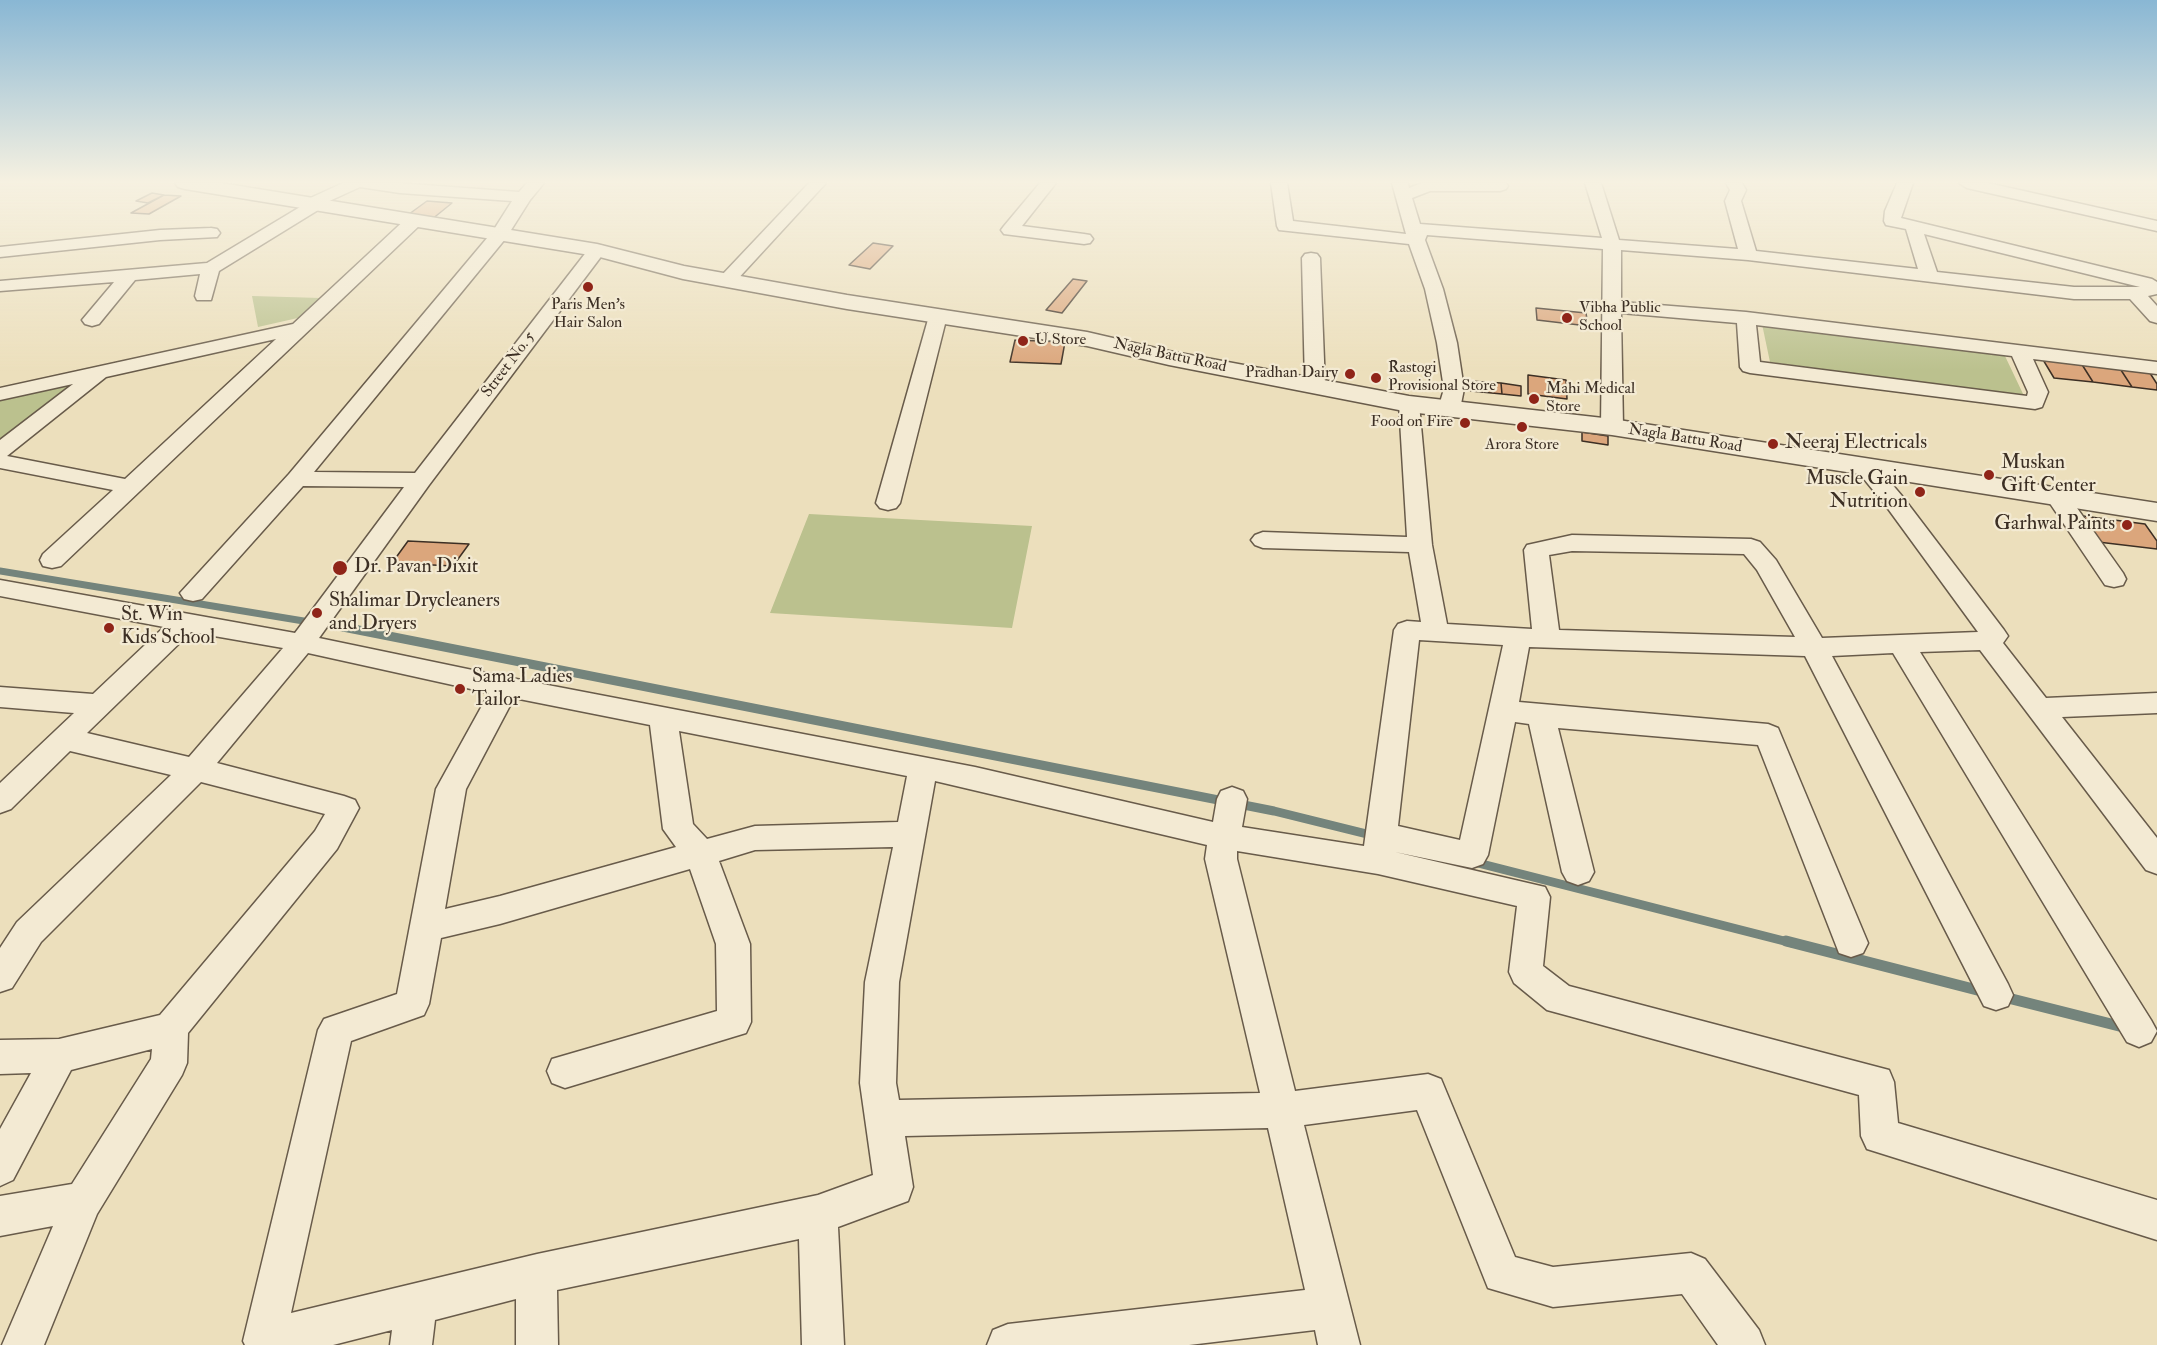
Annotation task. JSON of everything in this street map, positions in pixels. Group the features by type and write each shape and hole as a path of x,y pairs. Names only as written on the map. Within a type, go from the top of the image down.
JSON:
{"street":[{"path":"0,252 59,246"},
{"path":"0,286 211,268 247,246"},
{"path":"52,560 388,246"},
{"path":"193,593 297,479 490,246"},
{"name":"Nagla Battu Road","path":"571,246 683,272 836,300 1087,339 1409,404 1612,427 2157,512"},
{"path":"728,279 759,246"},
{"path":"1419,246 1443,288 1454,388 1449,409"},
{"path":"1612,246 1612,427"},
{"path":"1634,246 1748,255 2073,293 2135,294 2157,287"},
{"path":"1745,246 1748,255"},
{"path":"1919,246 1929,275"},
{"path":"1992,246 2157,287"},
{"name":"Street No. 5","path":"0,977 29,932 195,769 310,632 597,250"},
{"path":"1311,258 1315,386"},
{"path":"204,296 211,268"},
{"path":"92,320 130,274"},
{"path":"2135,294 2157,317"},
{"path":"1613,308 1746,318 2157,368"},
{"path":"888,503 938,316"},
{"path":"1746,318 1750,367 2035,403 2038,392 2020,352"},
{"path":"0,394 302,328"},
{"path":"0,450 103,371"},
{"path":"1409,404 1420,545 1436,633"},
{"path":"0,461 130,487"},
{"path":"1379,847 1407,630 1550,640 1814,647 1987,641 1995,636 1894,501 1866,468"},
{"path":"297,479 422,480"},
{"path":"2057,496 2114,579"},
{"path":"1263,540 1420,545"},
{"path":"1550,640 1546,634 1536,550 1572,543 1751,547 1767,566 1814,647 1996,995"},
{"path":"0,588 184,622 242,630 310,632 506,687 923,769 1228,820 1252,840 1472,855 1518,637"},
{"path":"0,801 184,622"},
{"path":"1987,641 2156,859"},
{"path":"1901,644 2139,1031"},
{"path":"506,687 451,789 412,1004 336,1030 259,1343 537,1274 819,1215 894,1187 878,1083 882,982 923,769"},
{"path":"0,698 100,705"},
{"path":"2039,708 2157,703"},
{"path":"1504,710 1541,716 1768,735 1851,943"},
{"path":"1541,716 1578,872"},
{"path":"565,1071 734,1022 733,944 700,852 678,829 663,717"},
{"path":"23,1345 83,1201 169,1063 171,1028 326,840 344,808 321,800 65,739"},
{"path":"1008,1345 1335,1327 1221,859 1228,820"},
{"path":"426,927 500,910 755,838 910,834"},
{"path":"1379,847 1534,897 1526,972 1558,999 1876,1082 1880,1136 2157,1220"},
{"path":"0,1057 59,1056 171,1028"},
{"path":"0,1167 59,1056"},
{"path":"883,1118 1282,1110 1428,1091 1502,1274 1553,1287 1691,1273 1744,1345"},
{"path":"0,1216 83,1201"},
{"path":"819,1215 823,1345"},
{"path":"537,1274 537,1345"},
{"path":"411,1345 416,1304"}],"green space":[{"path":"252,296 321,298 302,317 258,327"},
{"path":"1762,324 2005,356 2024,396 1770,362"},
{"path":"75,383 0,439 0,399"},
{"path":"809,514 1032,526 1012,628 770,613"}],"building":[{"path":"870,246 893,246 870,269 849,265"},
{"path":"1073,279 1087,281 1062,313 1046,310"},
{"path":"1536,308 1586,313 1588,326 1537,320"},
{"path":"1015,340 1065,342 1061,364 1010,362"},
{"path":"2042,358 2081,363 2093,382 2054,378"},
{"path":"2081,363 2119,367 2132,387 2093,382"},
{"path":"2119,367 2148,370 2157,384 2157,390 2132,387"},
{"path":"1528,375 1566,380 1567,399 1528,394"},
{"path":"1469,381 1501,383 1502,394 1471,391"},
{"path":"1501,383 1521,386 1521,396 1502,394"},
{"path":"1582,432 1608,436 1608,445 1582,441"},
{"path":"2083,516 2145,524 2157,541 2157,549 2098,542"},
{"path":"408,541 469,544 453,566 392,563"}],"waterway":[{"path":"0,571 340,627"},
{"path":"333,625 1274,811 1375,836"},
{"path":"1474,862 1792,943"},
{"path":"1786,941 1985,992"},
{"path":"2000,996 2127,1028"}],"place":[{"name":"Paris Men's Hair Salon","path":"588,287"},
{"name":"Vibha Public School","path":"1567,318"},
{"name":"U Store","path":"1023,341"},
{"name":"Pradhan Dairy","path":"1350,374"},
{"name":"Rastogi Provisional Store","path":"1376,378"},
{"name":"Mahi Medical Store","path":"1534,399"},
{"name":"Food on Fire","path":"1465,423"},
{"name":"Arora Store","path":"1522,427"},
{"name":"Neeraj Electricals","path":"1773,444"},
{"name":"Muskan Gift Center","path":"1989,475"},
{"name":"Muscle Gain Nutrition","path":"1920,492"},
{"name":"Garhwal Paints","path":"2127,525"},
{"name":"Dr. Pavan Dixit","path":"340,568"},
{"name":"Shalimar Drycleaners and Dryers","path":"317,613"},
{"name":"St. Win Kids School","path":"109,628"},
{"name":"Sama Ladies Tailor","path":"460,689"}]}
